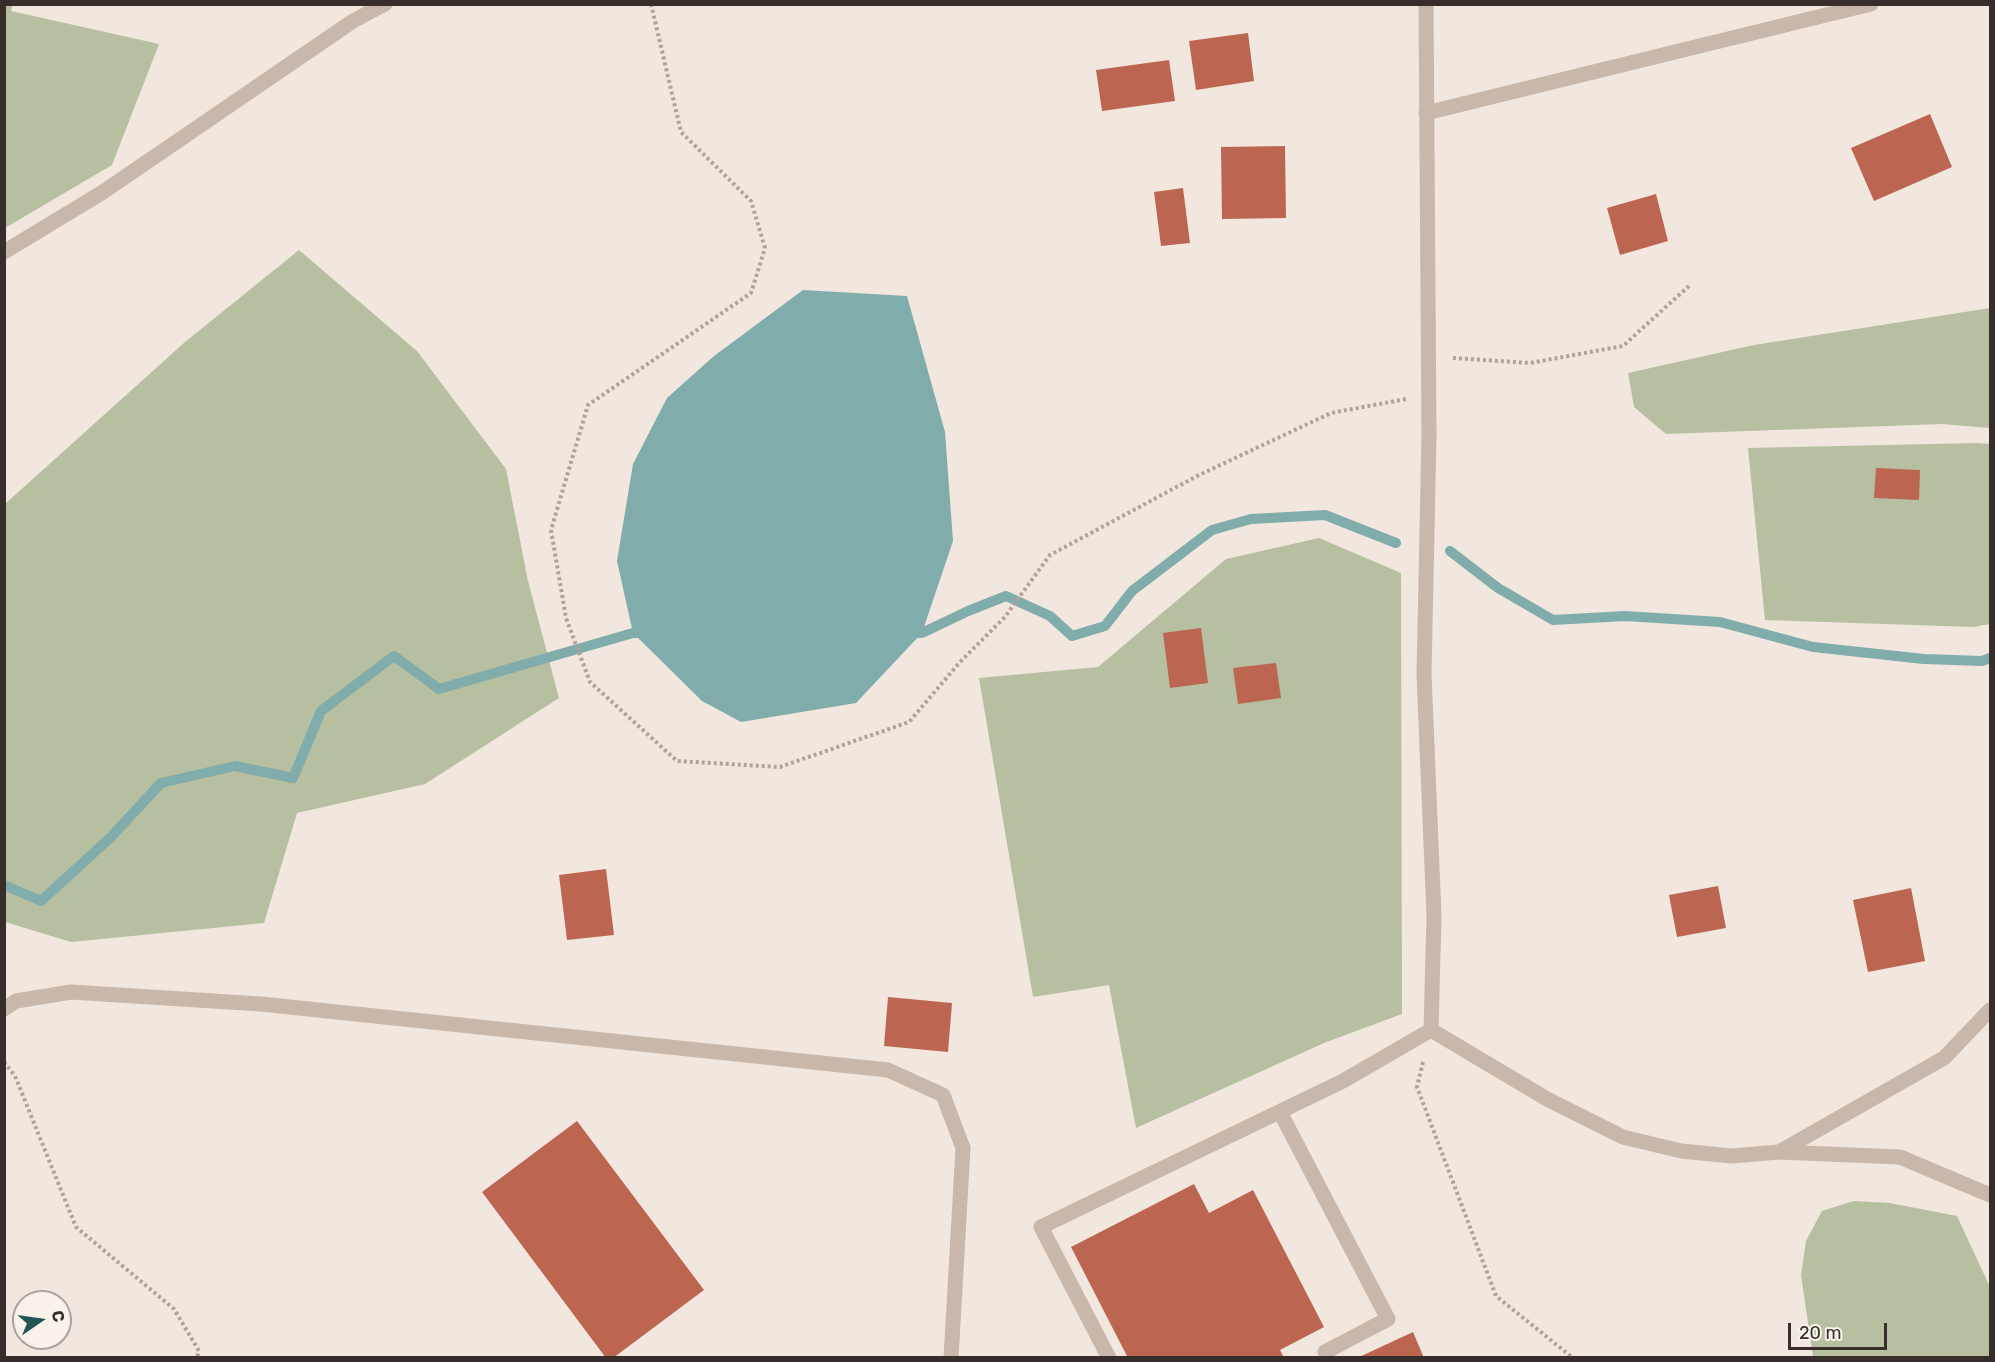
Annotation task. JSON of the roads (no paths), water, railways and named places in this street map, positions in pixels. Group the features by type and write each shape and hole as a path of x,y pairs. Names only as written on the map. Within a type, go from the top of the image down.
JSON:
{"street":[{"path":"4,252 103,192 353,21 385,4"},
{"path":"1426,4 1428,395 1424,674 1434,916 1431,1030"},
{"path":"1426,113 1871,4"},
{"path":"4,1009 16,1001 70,992 261,1004 888,1070 943,1095 963,1148 951,1358"},
{"path":"1779,1152 1944,1058 1990,1010"},
{"path":"1109,1358 1041,1227 1343,1081 1431,1030"},
{"path":"1431,1030 1547,1099 1623,1137 1681,1151 1732,1156 1779,1152 1900,1156 1990,1195"},
{"path":"1280,1112 1388,1319 1325,1352 1328,1358"}],"water":[{"path":"803,290 907,296 945,432 953,541 922,633 856,703 741,722 702,701 633,633 617,561 633,464 667,398 714,356"}],"waterway":[{"path":"910,633 922,633 1006,596 1050,616 1072,636 1105,626 1132,591 1212,530 1251,519 1325,515 1396,543"},
{"path":"1450,551 1498,588 1553,620 1625,616 1720,622 1813,647 1924,659 1982,661 1990,658"},
{"path":"4,885 41,901 111,837 161,783 235,766 293,778 321,711 394,656 439,689 633,633 646,633"}]}
